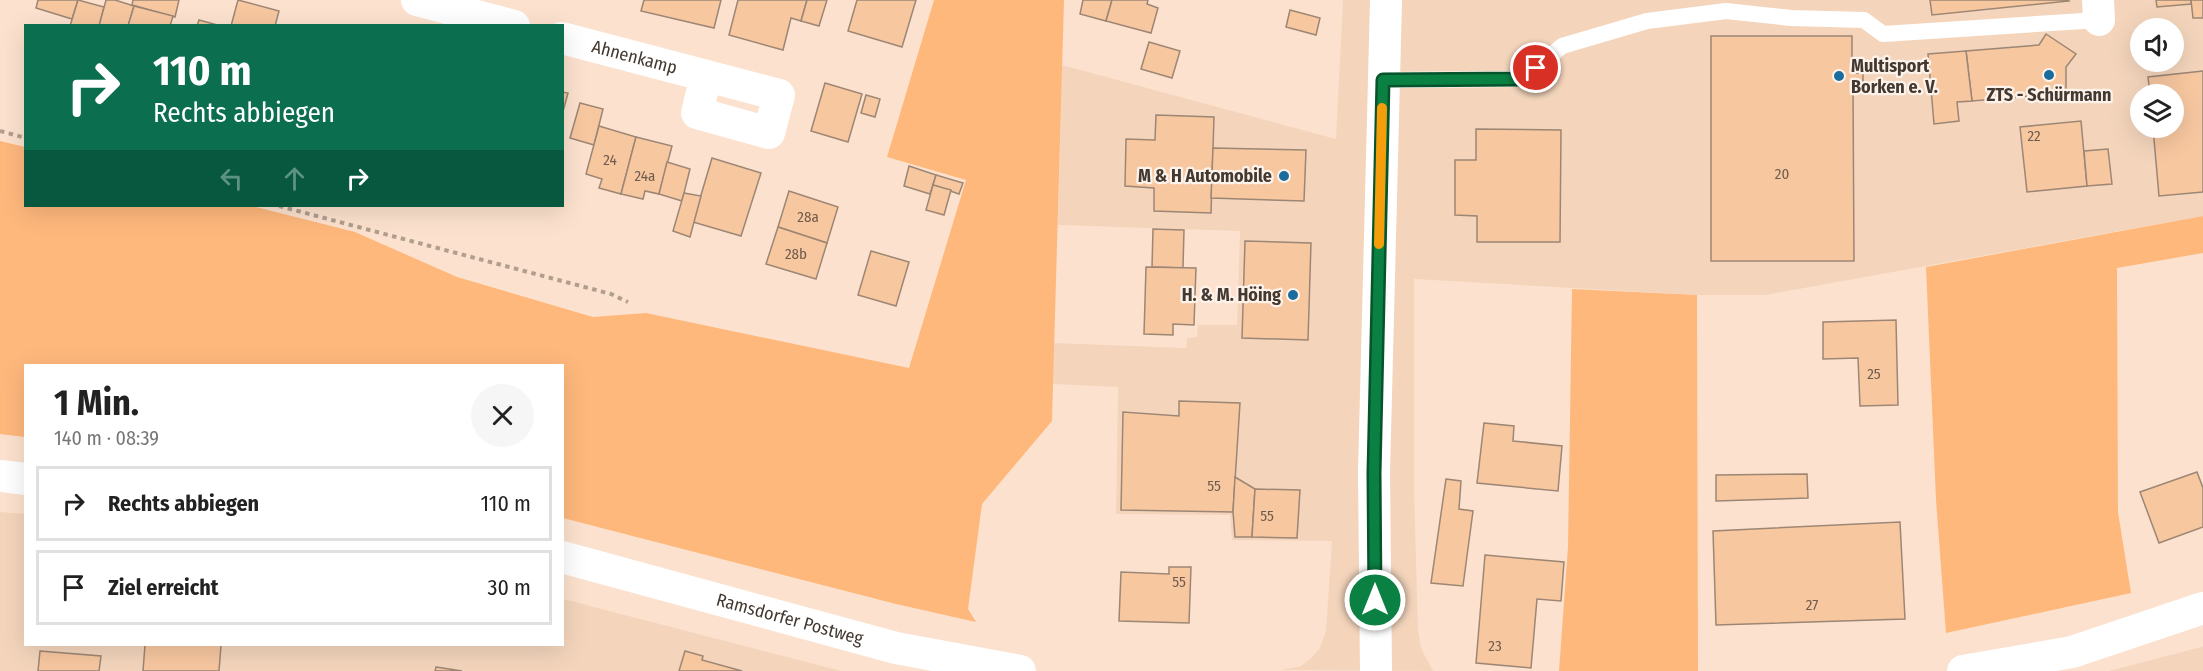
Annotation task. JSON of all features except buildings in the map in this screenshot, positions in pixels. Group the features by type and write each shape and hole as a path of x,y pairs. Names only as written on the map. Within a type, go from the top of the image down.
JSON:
{"street":[{"path":"417,0 506,24"},
{"path":"1376,671 1374,473 1386,0"},
{"name":"Ahnenkamp","path":"564,39 706,76"},
{"path":"0,476 24,479"},
{"name":"Ramsdorfer Postweg","path":"564,558 894,660 1020,671"},
{"path":"1963,671 2072,652 2203,608"}],"lane":[{"path":"1383,80 1523,79 1562,46 1647,21 1726,11 1791,18 1864,20 1883,34 2099,10"}],"path":[{"path":"0,131 24,137"},
{"path":"283,207 611,294 628,302"}],"shaded area":[{"path":"934,0 1064,0 1052,421 982,504 968,609 976,622 896,604 564,518 564,364 24,364 24,437 0,434 0,141 24,147 24,207 256,207 355,232 457,277 593,317 646,313 909,368 966,180 887,157"},
{"path":"1343,0 2203,0 2203,216 1765,295 1697,295 1414,279 1414,488 1418,630 1421,648 1433,671 1281,670 1301,666 1320,648 1326,631 1332,541 1232,540 1230,515 1116,514 1118,387 1053,384 1054,343 1186,348 1187,338 1197,337 1198,325 1237,325 1240,231 1058,225 1062,65 1336,139"},
{"path":"2203,216 2203,253 2117,268 2118,512 2131,593 1946,633 1936,500 1926,267"},
{"path":"1572,289 1697,295 1698,671 1559,671 1568,547"},
{"path":"0,512 24,514 24,646 564,646 564,599 841,671 0,671"},
{"path":"2203,646 2203,671 2109,671 2201,647"}],"slow traffic":[{"path":"1379,244 1382,108"}],"place":[{"name":"ZTS - Schürmann","path":"2049,75"},
{"name":"Multisport Borken e. V.","path":"1839,76"},
{"name":"M & H Automobile","path":"1284,176"},
{"name":"H. & M. Höing","path":"1293,295"}],"route":[{"path":"1375,600 1374,473 1383,80 1523,79 1536,68"}]}
